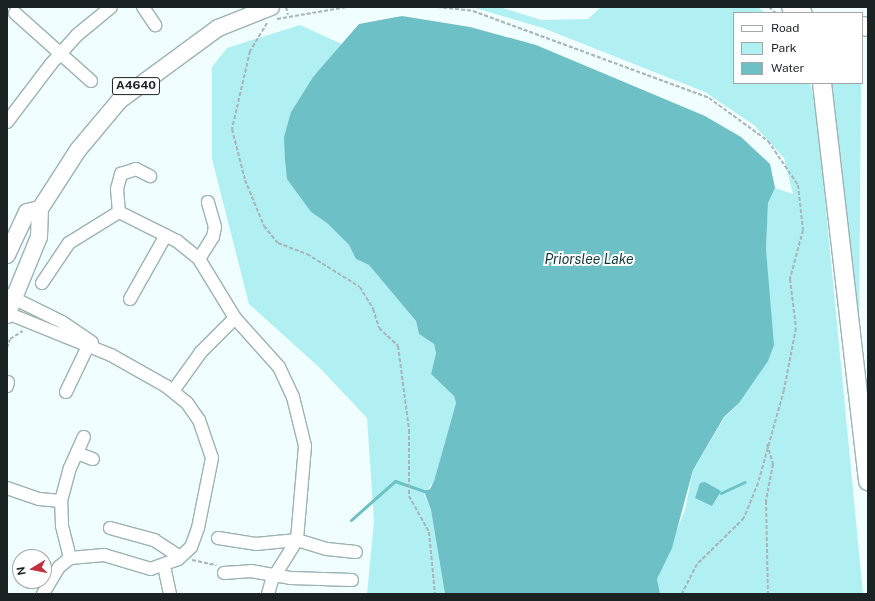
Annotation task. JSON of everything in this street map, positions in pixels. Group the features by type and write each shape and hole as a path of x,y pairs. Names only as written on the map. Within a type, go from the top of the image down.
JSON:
{"highway":[{"path":"790,7 801,12"},
{"path":"822,84 868,481"}],"main road":[{"name":"A4640","path":"39,212 78,150 120,100 218,28 271,7"},
{"path":"7,255 28,212 39,212 40,237 8,303"}],"street":[{"path":"7,122 61,53 111,7"},
{"path":"143,7 155,25"},
{"path":"14,14 61,53 91,81"},
{"path":"120,212 117,198 121,174 136,170 150,176"},
{"path":"199,259 214,232 208,202"},
{"path":"42,283 68,243 120,212"},
{"path":"120,212 166,235 199,259 235,318 279,367 297,410 305,446 297,540 275,576 268,594"},
{"path":"130,299 166,235"},
{"path":"8,303 88,346 111,355"},
{"path":"8,303 62,322 111,355 173,391 204,427 212,458 198,528 191,547 180,557 164,566 151,569 97,555 70,558 59,566 43,594"},
{"path":"173,391 201,352 235,318"},
{"path":"66,392 88,346"},
{"path":"70,558 62,525 61,501 84,437"},
{"path":"77,453 93,459"},
{"path":"7,488 39,499 61,501"},
{"path":"110,528 154,540 180,557"},
{"path":"218,538 256,544 297,540 327,549 356,552"},
{"path":"164,566 170,594"},
{"path":"224,573 250,571 275,576 352,580"}],"path":[{"path":"286,7 288,14 291,17 347,7"},
{"path":"437,7 474,11 709,98 768,141 798,185 803,230 790,279 796,328 784,390 767,443 758,483 744,518 698,564 682,594"},
{"path":"267,24 250,51 232,129 245,180 264,226 278,243 307,254 360,287 373,309 379,328 398,346 408,430 409,491 429,532 435,594"},
{"path":"7,348 10,339 26,330"},
{"path":"767,443 774,464 766,501 768,594"}],"green space":[{"path":"472,7 500,7 541,20 588,19 601,7 758,7 764,12 733,12 733,84 810,84 816,106 863,594 660,594 657,579 685,510 693,470 725,417 739,403 766,250 768,203 775,188 793,194 784,158 754,125 705,92 543,28"},
{"path":"300,25 344,45 313,77 291,112 311,212 327,223 349,245 356,259 369,265 416,321 419,334 434,344 436,353 431,374 454,396 456,403 434,481 424,494 431,510 445,594 367,594 374,521 367,418 320,368 249,304 212,159 212,67 227,48"},
{"path":"832,84 861,84 859,333"}],"water":[{"name":"Priorslee Lake","path":"402,16 470,27 536,45 705,116 741,137 770,164 775,188 768,203 766,250 774,345 768,361 739,403 724,417 693,470 672,548 657,579 660,594 445,594 431,510 424,491 430,489 434,481 456,403 454,396 431,374 436,353 434,344 419,334 416,321 369,265 356,259 349,245 327,223 311,212 287,179 285,160 284,137 291,112 313,77 359,24"},
{"path":"705,482 721,491 712,506 695,498 700,483"}],"waterway":[{"path":"351,520 395,481 424,491"},
{"path":"721,493 745,482"}]}
